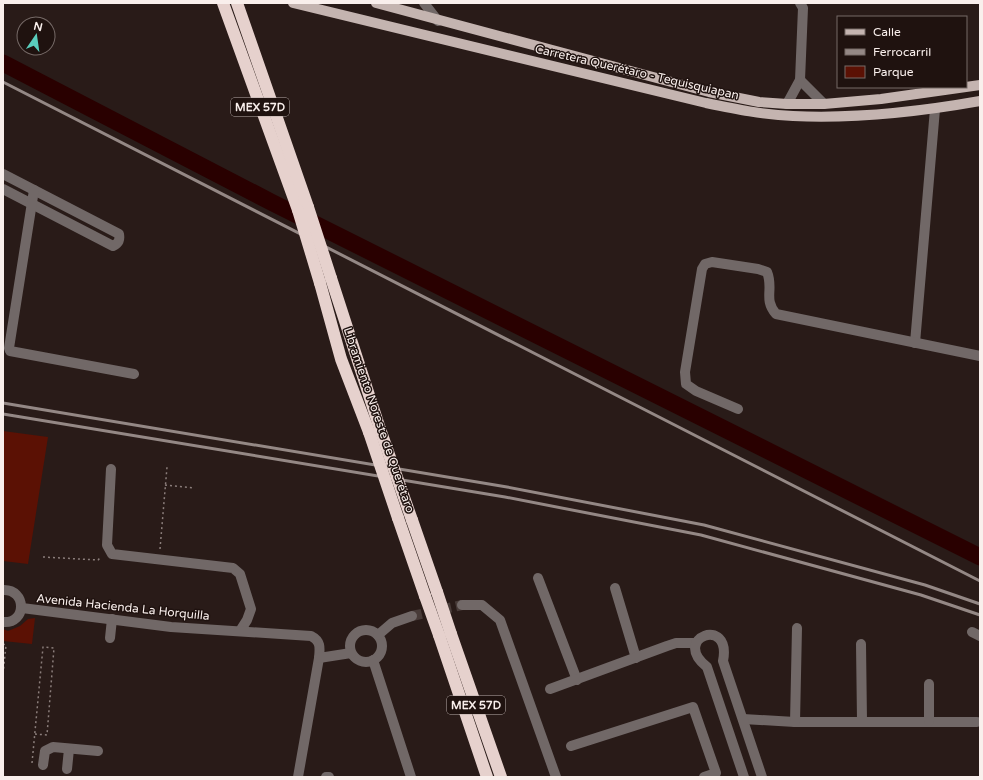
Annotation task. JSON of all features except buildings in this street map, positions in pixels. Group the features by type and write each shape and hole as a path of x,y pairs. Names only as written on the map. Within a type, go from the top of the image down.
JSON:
{"highway":[{"name":"Libramiento Noreste de Querétaro","path":"223,3 303,209"},
{"name":"Libramiento Noreste de Querétaro","path":"237,3 374,430 398,518 486,777"},
{"name":"Libramiento Noreste de Querétaro","path":"374,430 412,520 500,777"}],"main road":[{"name":"Carretera Querétaro - Tequisquiapan","path":"293,3 706,103 749,112 793,116 876,116 935,109 980,101"},
{"name":"Carretera Querétaro - Tequisquiapan","path":"376,3 438,21 709,92 759,102 824,104 881,99 959,88"},
{"name":"Carretera Querétaro - Tequisquiapan","path":"967,87 980,85"}],"street":[{"path":"424,3 438,21"},
{"path":"787,104 800,80 803,8 800,3"},
{"path":"800,80 824,104"},
{"path":"914,343 935,109"},
{"path":"3,174 119,234 120,239 117,244 113,246 3,189"},
{"path":"34,190 9,348 10,351 134,374"},
{"path":"738,409 696,391 686,384 685,372 702,269 705,264 712,262 758,269 767,272 771,281 768,300 770,308 776,314 980,356"},
{"path":"111,469 108,549 112,554 233,568 240,574 251,609 247,620 240,631"},
{"path":"538,578 577,680"},
{"path":"616,588 636,658"},
{"name":"Avenida Hacienda La Horquilla","path":"3,590 12,591 16,594 20,598 22,608 17,618 12,621 3,622"},
{"path":"462,605 482,605 500,620 556,777"},
{"name":"Avenida Hacienda La Horquilla","path":"22,608 171,627 311,636 317,639 320,646 320,658"},
{"path":"378,635 392,623 412,616"},
{"path":"110,638 112,619"},
{"path":"795,722 797,628"},
{"path":"371,630 378,635 382,644 381,651 373,660 360,661 351,653 350,641 358,631 371,630"},
{"path":"744,777 707,667 696,657 694,650 700,637 707,634 720,638 724,645 723,660 762,777"},
{"path":"550,689 672,644 696,643"},
{"path":"861,644 862,720"},
{"path":"298,777 320,658 351,653"},
{"path":"373,660 411,777"},
{"path":"707,667 723,660"},
{"path":"929,721 930,684"},
{"path":"571,746 693,706 716,773 704,777"},
{"path":"743,719 795,722 862,720 977,722"},
{"path":"43,765 45,751 48,748 53,747 98,751"},
{"path":"67,769 69,749"}],"path":[{"path":"159,559 167,467"},
{"path":"165,485 194,488"},
{"path":"43,556 98,560 108,549"},
{"path":"3,644 6,645 3,675"},
{"path":"32,764 43,647 54,648 47,735 35,734"}],"green space":[{"path":"3,431 48,437 28,564 3,561"},
{"path":"35,618 32,644 3,641 3,629 8,631 20,626 28,619"}],"waterway":[{"path":"3,63 271,202 980,557"}],"tunnel":[{"path":"412,616 462,605"}],"railway":[{"path":"3,82 980,581"},
{"path":"3,403 507,487 704,525 925,585 980,604"},
{"path":"3,414 505,497 701,535 921,595 980,615"}]}
